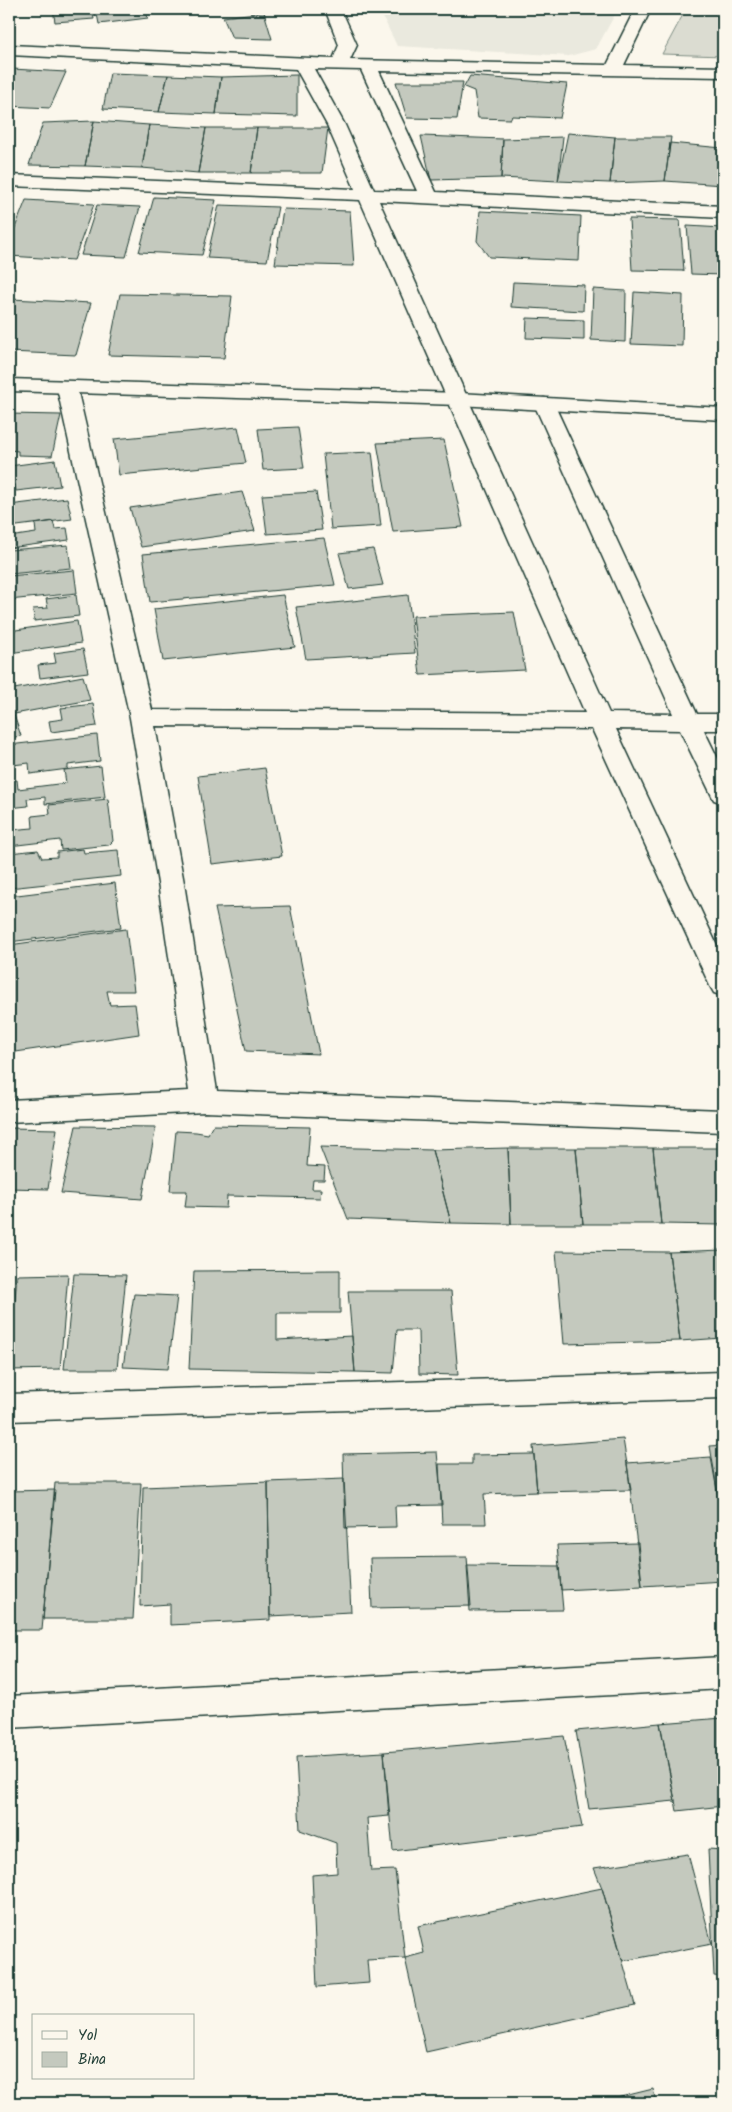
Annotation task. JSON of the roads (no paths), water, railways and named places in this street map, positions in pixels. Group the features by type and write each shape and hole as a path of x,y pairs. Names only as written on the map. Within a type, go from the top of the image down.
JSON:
{"street":[{"path":"333,9 348,45 339,65"},
{"path":"614,68 643,9"},
{"path":"9,50 302,64 614,68 723,72"},
{"path":"302,64 336,125 600,721 723,986"},
{"path":"368,66 429,198"},
{"path":"9,181 367,195 723,212"},
{"path":"9,385 459,399 723,414"},
{"path":"67,388 142,718 171,882 205,1102"},
{"path":"544,404 723,794"},
{"path":"142,718 723,722"},
{"path":"9,1111 205,1102 723,1121"},
{"path":"9,1408 723,1385"},
{"path":"9,1712 723,1673"}]}
